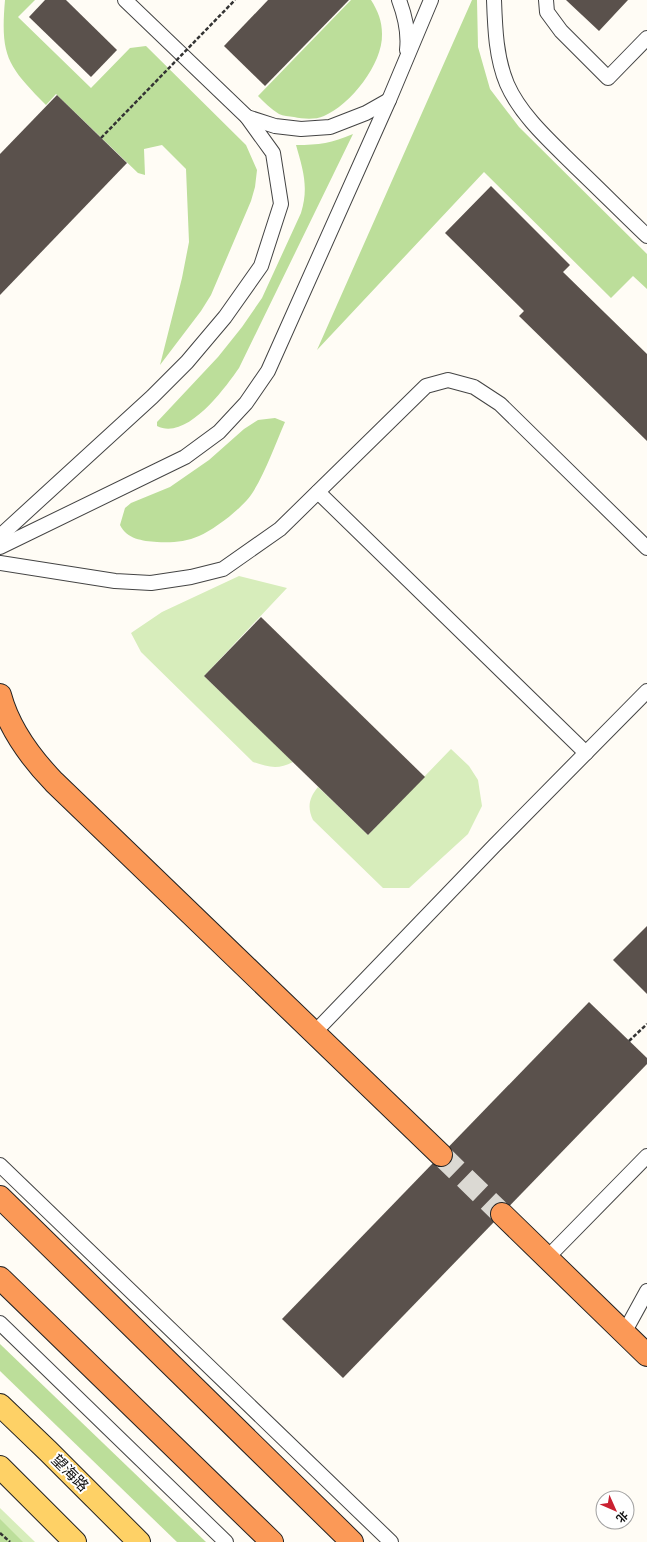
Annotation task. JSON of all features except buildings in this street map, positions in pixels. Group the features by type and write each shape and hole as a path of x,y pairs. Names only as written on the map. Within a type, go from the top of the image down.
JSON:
{"highway":[{"path":"0,695 14,731 34,761 54,782 441,1155"},
{"path":"0,1197 352,1542"},
{"path":"502,1214 647,1355"},
{"path":"0,1278 272,1542"}],"main road":[{"name":"望海路","path":"0,1405 139,1542"},
{"path":"0,1467 75,1542"}],"lane":[{"path":"0,536 152,397 187,362 224,317 261,266 281,204 273,153 247,117 125,0"},
{"path":"399,0 404,13 408,38 405,60"},
{"path":"0,547 185,457 219,432 246,403 268,371 389,100 430,0"},
{"path":"494,0 495,29 499,56 507,84 520,107 555,146 647,236"},
{"path":"546,0 547,12 561,31 608,78 647,38"},
{"path":"247,117 275,126 301,129 330,127 366,113 389,100"},
{"path":"0,563 116,581 151,582 191,577 223,569 280,529 426,386 448,380 474,387 500,404 647,548"},
{"path":"318,492 586,753"},
{"path":"314,1033 494,846 647,691"},
{"path":"547,1258 647,1156"},
{"path":"0,1165 391,1542"},
{"path":"624,1333 647,1291"},
{"path":"0,1323 226,1542"}],"path":[{"path":"101,138 235,0"},
{"path":"629,1042 647,1024"},
{"path":"0,1533 10,1542"}],"green space":[{"path":"5,0 35,0 18,17 91,88 130,48 146,46 246,145 257,170 255,187 251,201 211,295 201,311 160,365 182,278 189,242 186,169 162,145 144,149 145,175 138,173 56,94 46,105 23,80 9,59 4,35"},
{"path":"351,0 371,0 378,12 382,29 381,46 377,58 363,82 344,103 334,111 317,118 305,119 284,116 270,108 258,96"},
{"path":"472,0 477,0 478,47 490,89 519,127 647,254 647,289 633,276 611,298 484,172 317,350"},
{"path":"353,134 239,368 215,399 192,420 180,426 169,429 157,426 157,422 218,357 242,327 262,298 301,213 305,195 304,179 296,145 325,143"},
{"path":"275,418 285,422 262,475 249,498 221,523 206,533 194,538 173,542 141,540 131,536 123,530 120,525 125,508 131,503 170,487 209,460 244,429 258,420"},
{"path":"239,576 287,588 204,676 293,762 288,765 273,767 253,762 141,652 131,633 162,612"},
{"path":"451,749 469,766 478,780 482,806 468,834 409,888 383,888 313,820 310,811 310,803 318,787 368,835"},
{"path":"0,1344 206,1542 177,1542 0,1371"},
{"path":"0,1508 35,1542 0,1542"},
{"path":"0,1519 23,1542 0,1542"}],"tunnel":[{"path":"441,1155 502,1214"}]}
